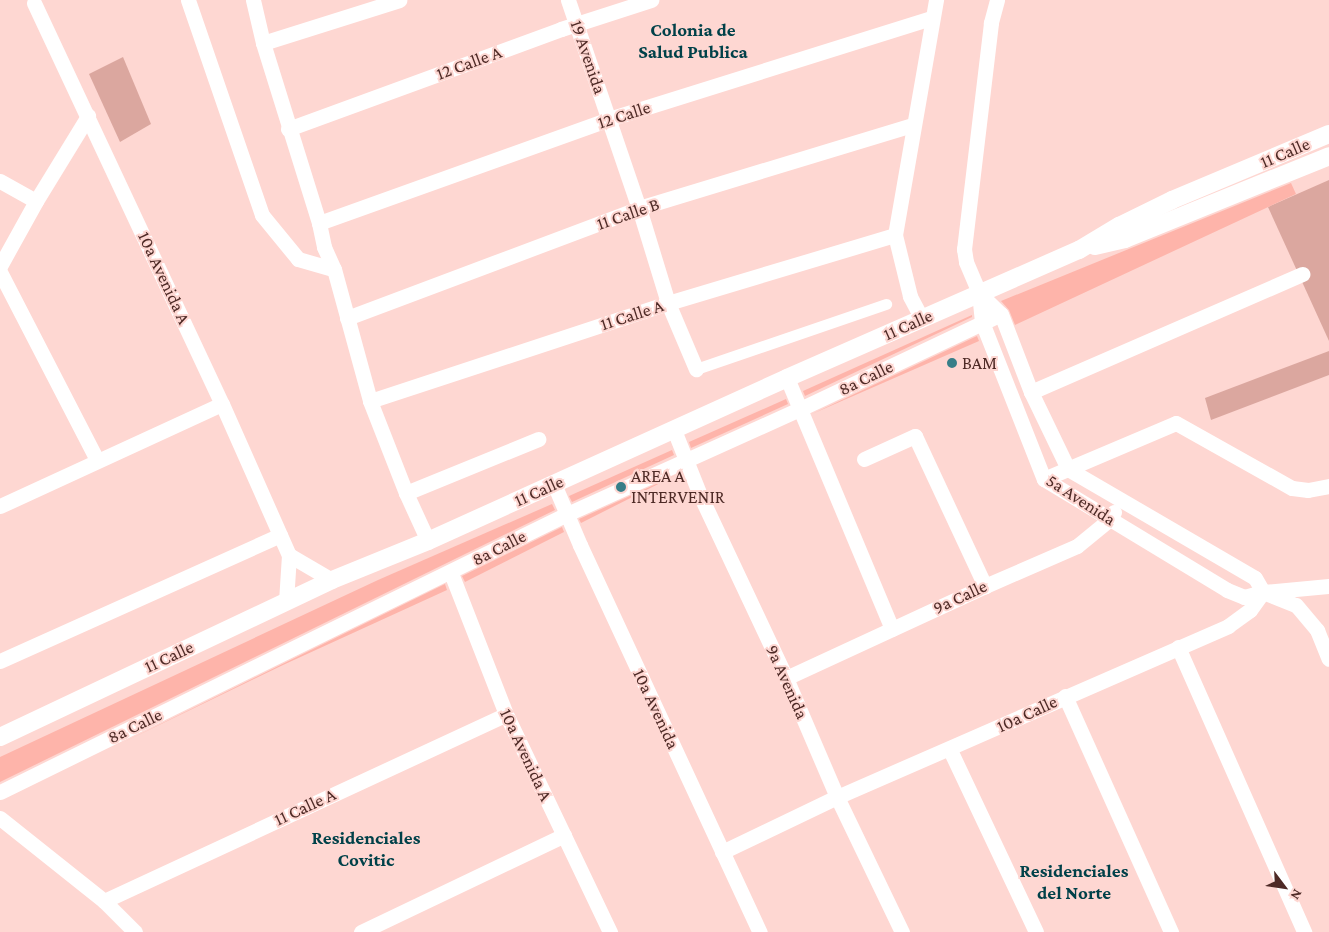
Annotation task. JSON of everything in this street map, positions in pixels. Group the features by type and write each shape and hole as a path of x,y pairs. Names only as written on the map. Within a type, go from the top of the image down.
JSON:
{"street":[{"path":"188,0 262,216 298,259 334,270"},
{"path":"253,0 263,43 288,129 319,223 324,247 334,270 370,402 406,493 428,540"},
{"path":"263,43 399,0"},
{"name":"19 Avenida","path":"568,0 639,208 668,303 696,369"},
{"name":"12 Calle A","path":"288,129 576,24 651,0"},
{"path":"922,319 910,296 895,235 936,0"},
{"name":"5a Avenida","path":"997,0 991,23 964,250 966,262 979,293 982,322 1044,480 1227,590 1244,597 1263,592 1296,605 1317,630 1329,659"},
{"name":"10a Avenida A","path":"33,1 222,404 289,555 286,601"},
{"name":"12 Calle","path":"319,223 609,120 932,18"},
{"path":"0,266 36,201 88,116"},
{"name":"11 Calle B","path":"347,318 639,208 913,125"},
{"name":"11 Calle","path":"5,732 332,580 428,540 787,378 1080,250 1118,226 1172,200 1329,134"},
{"name":"11 Calle","path":"1080,250 1125,239 1329,156"},
{"path":"0,181 36,201"},
{"name":"11 Calle A","path":"370,402 668,303 895,235"},
{"path":"0,272 97,460"},
{"path":"1031,392 1302,274"},
{"name":"5a Avenida","path":"979,293 1001,314 1031,392 1068,469 1255,578 1263,592"},
{"path":"696,369 886,304"},
{"name":"8a Calle","path":"0,792 451,573 567,514 800,409 1001,314"},
{"path":"787,378 892,629"},
{"path":"0,506 222,404"},
{"path":"1044,480 1176,423 1292,488 1308,490 1329,486"},
{"name":"9a Avenida","path":"674,430 700,495 786,678 837,797 902,932"},
{"path":"864,459 915,436 985,586"},
{"path":"406,493 538,439"},
{"name":"10a Avenida","path":"554,484 760,932"},
{"name":"9a Calle","path":"786,678 985,586 1077,546 1110,519 1122,500"},
{"path":"0,661 280,535"},
{"path":"289,555 332,580"},
{"name":"10a Avenida A","path":"451,573 506,714 610,932"},
{"path":"1263,592 1329,586"},
{"name":"10a Calle","path":"722,852 837,797 950,750 1065,696 1228,626 1250,610 1263,592"},
{"path":"1178,647 1304,932"},
{"path":"1065,696 1171,932"},
{"name":"11 Calle A","path":"104,900 506,714"},
{"path":"950,750 1036,932"},
{"path":"0,818 104,900 135,932"},
{"path":"361,932 564,835"}],"shaded area":[{"path":"123,57 151,124 120,142 89,74"},
{"path":"1329,180 1329,341 1268,207"},
{"path":"1329,351 1329,375 1211,420 1205,398"}],"building":[{"path":"1291,183 1296,194 1015,325 1009,310 1001,301"},
{"path":"972,315 972,317 805,396 803,391"},
{"path":"977,336 979,341 812,414"},
{"path":"786,399 788,404 691,448 689,442"},
{"path":"672,450 674,455 572,502 569,496"},
{"path":"676,475 581,523 579,519"},
{"path":"552,504 555,510 0,782 0,757 378,580"},
{"path":"562,527 564,532 465,582 462,576"},
{"path":"445,584 447,590 283,665 120,744"}],"place":[{"name":"BAM","path":"952,363"},
{"name":"AREA A INTERVENIR","path":"621,487"}],"district":[{"name":"Colonia de Salud Publica","path":"693,41"},
{"name":"Residenciales Covitic","path":"366,849"},
{"name":"Residenciales del Norte","path":"1074,882"}]}
